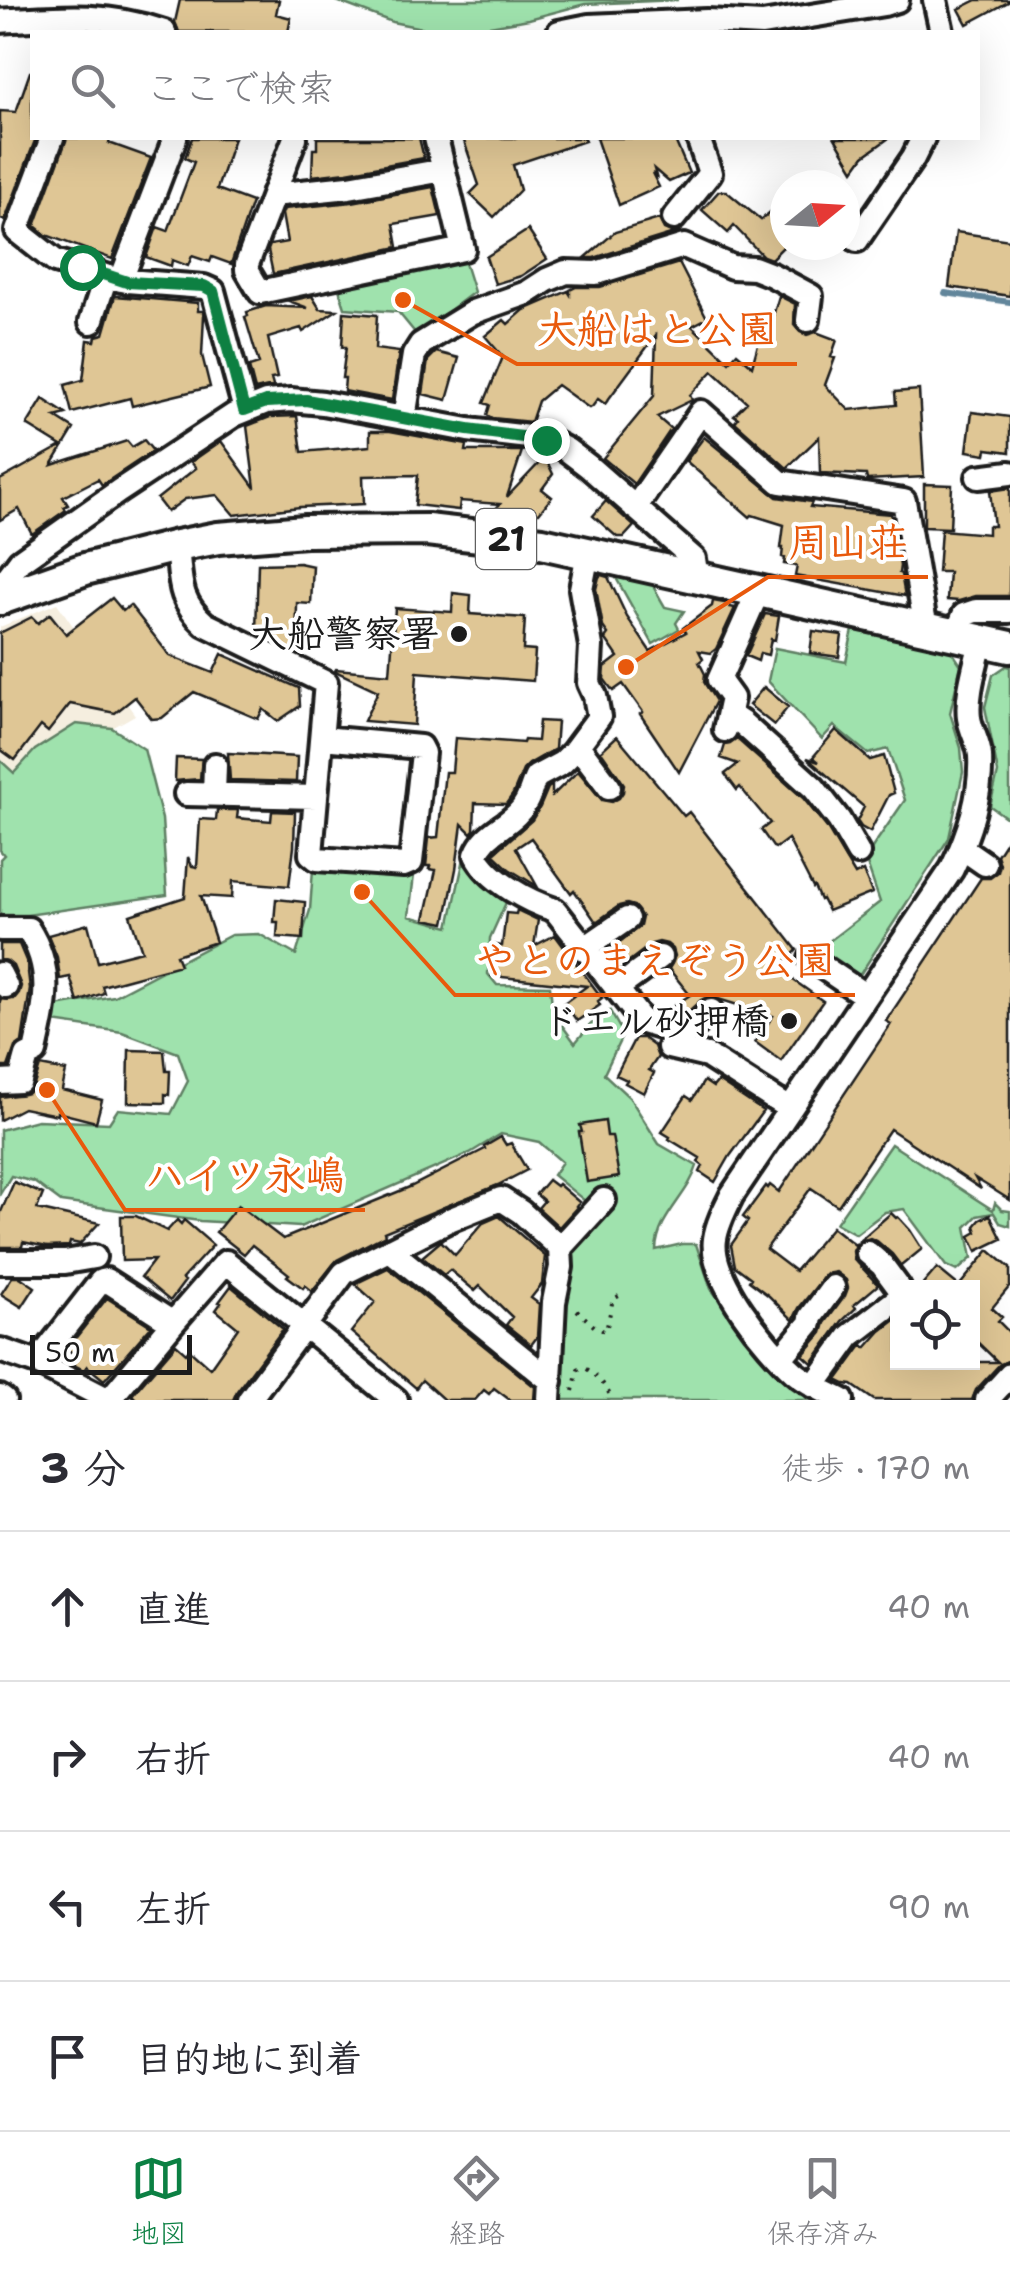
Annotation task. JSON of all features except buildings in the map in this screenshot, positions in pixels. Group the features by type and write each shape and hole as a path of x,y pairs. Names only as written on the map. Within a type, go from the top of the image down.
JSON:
{"main road":[{"name":"21","path":"3,598 85,569 218,538 304,531 427,530 542,543 968,638"}],"street":[{"path":"569,30 589,26 659,28 707,20 762,24 782,10 898,0"},
{"path":"936,0 942,30"},
{"path":"0,21 49,16 95,26 132,22 158,30"},
{"path":"51,140 17,232 55,261 114,278 204,286 213,291 244,410"},
{"path":"91,322 174,140"},
{"path":"293,140 247,264 260,292 463,249 471,232 444,170 436,140"},
{"path":"674,218 710,173 699,140"},
{"path":"860,237 922,140"},
{"path":"274,192 349,187 444,170"},
{"path":"404,418 414,356 421,344 473,312 527,293 566,272 596,273 684,246 732,268 754,268 772,275 810,296 808,320"},
{"path":"3,598 8,577 20,561 234,415 266,402 306,400 546,440 567,450 694,558 697,578"},
{"path":"636,508 701,412 780,482 904,501 968,638"},
{"path":"978,477 1010,473"},
{"path":"177,546 182,593 190,610 205,624 326,683 311,854 317,858 404,865 411,862 423,753 420,748 322,738"},
{"path":"588,553 581,589 591,646 589,683 599,717 562,763 536,777 528,801 518,814 481,843 476,855 480,864 516,894 555,910 643,1022 686,1035 712,1011"},
{"path":"758,592 719,680 732,698 728,723 742,723 814,788 858,853"},
{"path":"842,1400 795,1374 781,1358 726,1288 715,1258 714,1240 732,1195 952,869 967,839 980,754 969,719 964,615 1010,611"},
{"path":"578,746 610,786"},
{"path":"214,794 215,764"},
{"path":"186,794 316,797"},
{"path":"962,848 985,864"},
{"path":"585,948 627,919"},
{"path":"0,929 28,929 38,945 46,982 36,1052 27,1056 20,1081 0,1082"},
{"path":"616,990 660,958"},
{"path":"811,959 866,996"},
{"path":"669,1047 707,1056 790,1109"},
{"path":"249,1400 344,1273 500,1199 521,1212 560,1248 550,1390"},
{"path":"560,1248 604,1200"},
{"path":"390,1250 550,1390"},
{"path":"868,1253 893,1280"},
{"path":"0,1262 65,1262 94,1257"},
{"path":"0,1350 37,1362 109,1400 226,1262 306,1326 383,1396"},
{"path":"37,1362 101,1281 106,1280 173,1323"},
{"path":"781,1358 833,1287"},
{"path":"814,1386 850,1336 890,1305"},
{"path":"986,1400 1010,1375"}],"path":[{"path":"554,1302 579,1310 597,1330 606,1331 613,1299 621,1295"},
{"path":"570,1400 578,1370 583,1367 602,1382 612,1400"}],"shaded area":[{"path":"57,603 135,715 112,728 76,724 35,750 14,774 0,760 0,627"}],"green space":[{"path":"334,0 678,0 585,4 466,30 432,30 392,22"},
{"path":"464,260 474,292 417,335 398,312 345,308 338,286"},
{"path":"615,576 654,585 665,607 684,611 676,623 679,629 653,644"},
{"path":"853,630 948,646 961,665 950,713 961,748 963,772 949,838 859,976 819,949 880,902 865,858 905,800 888,749 868,754 834,726 822,739 768,681 775,648 846,662"},
{"path":"1010,667 1010,820 990,806 998,773 985,707 993,675"},
{"path":"76,724 112,728 144,749 162,819 167,895 27,915 0,915 0,859 4,855 0,850 0,760 14,773 35,750"},
{"path":"463,863 508,898 490,938 488,974 497,985 550,986 553,1013 575,1043 590,1025 610,1011 623,1034 604,1074 630,1098 659,1144 697,1166 662,1227 656,1250 696,1244 711,1289 781,1379 813,1395 813,1400 560,1400 571,1247 590,1205 553,1175 562,1162 539,1142 501,1134 470,1153 300,1227 200,1221 61,1202 34,1182 11,1176 0,1194 0,1130 37,1120 109,1123 118,1109 171,1114 188,1081 178,1053 122,1032 53,1022 56,1006 114,996 231,935 259,934 296,955 310,910 313,869 414,875 409,916 449,927"},
{"path":"891,1144 993,1210 995,1203 1010,1211 1010,1226 1000,1223 994,1213 977,1216 966,1227 972,1258 957,1271 946,1266 904,1209 885,1212 856,1234 836,1223"}],"waterway":[{"path":"945,293 1010,302"}],"place":[{"name":"大船はと公園","path":"403,300"},
{"name":"大船警察署","path":"459,634"},
{"name":"周山荘","path":"626,667"},
{"name":"やとのまえぞう公園","path":"362,892"},
{"name":"ドエル砂押橋","path":"789,1021"},
{"name":"ハイツ永嶋","path":"47,1090"}],"route":[{"path":"82,267 127,282 204,286 213,291 244,410 266,402 306,400 546,440"}]}
